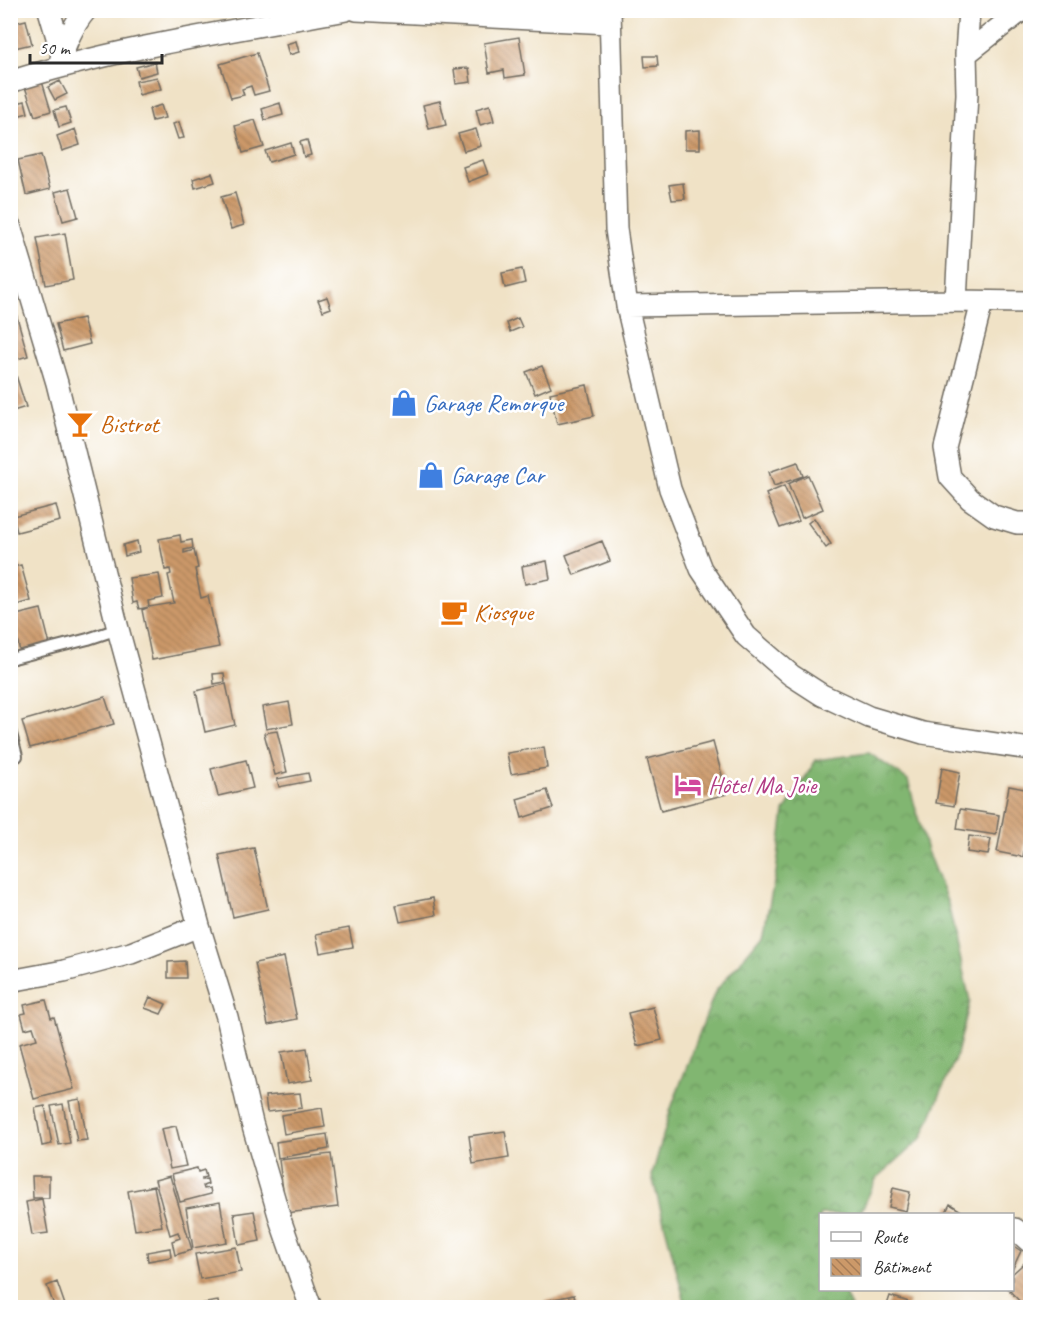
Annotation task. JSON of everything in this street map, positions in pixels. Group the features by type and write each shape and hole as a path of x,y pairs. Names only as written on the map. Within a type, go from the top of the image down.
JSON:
{"street":[{"path":"49,10 61,60"},
{"path":"61,60 79,18 86,10"},
{"path":"10,82 61,60 346,10"},
{"path":"356,10 609,17 616,229 627,306 670,489 700,569 746,636 798,680 822,695 868,717 923,733 1030,749"},
{"path":"956,301 969,10"},
{"path":"966,54 1022,10"},
{"path":"10,226 57,382 118,629 199,926 227,1017 258,1145 281,1222 311,1308"},
{"path":"981,302 945,448 950,477 970,500 994,516 1017,523 1030,523"},
{"path":"627,306 1030,302"},
{"path":"10,981 64,971 131,953 199,926"}],"lane":[{"path":"10,659 118,629"},
{"path":"10,730 17,756"}],"green space":[{"path":"869,753 908,780 927,851 948,904 970,1001 957,1054 922,1138 876,1179 860,1213 819,1213 819,1291 846,1291 851,1307 684,1307 684,1299 652,1176 670,1111 715,992 763,934 776,873 784,812 816,760"}],"building":[{"path":"26,20 32,44 10,49 10,24"},
{"path":"519,37 525,75 505,78 504,70 489,73 484,43"},
{"path":"296,41 299,52 289,55 286,44"},
{"path":"257,53 269,91 254,95 251,86 242,89 244,95 231,98 220,64"},
{"path":"644,56 657,56 658,66 645,67"},
{"path":"155,62 157,72 139,77 136,67"},
{"path":"469,68 471,82 456,84 454,69"},
{"path":"157,77 161,89 139,95 136,81"},
{"path":"41,78 51,111 35,116 24,84"},
{"path":"60,81 67,94 55,100 48,87"},
{"path":"25,101 28,113 10,118 10,105"},
{"path":"440,101 446,125 429,129 423,105"},
{"path":"280,103 283,115 265,120 262,109"},
{"path":"161,105 165,118 152,121 149,109"},
{"path":"490,105 494,121 480,125 476,109"},
{"path":"66,107 71,123 59,127 54,110"},
{"path":"255,120 264,147 243,153 235,126"},
{"path":"179,122 184,138 178,139 173,124"},
{"path":"75,129 80,145 62,151 57,136"},
{"path":"476,129 481,146 464,151 458,134"},
{"path":"700,130 700,149 685,149 685,131"},
{"path":"307,140 311,155 304,157 300,142"},
{"path":"291,143 294,154 269,162 265,151"},
{"path":"41,155 50,189 26,195 18,160"},
{"path":"483,160 488,174 468,182 463,167"},
{"path":"212,173 215,182 195,188 193,179"},
{"path":"683,183 685,199 672,200 669,185"},
{"path":"70,188 78,217 63,221 55,192"},
{"path":"235,193 244,225 231,229 221,197"},
{"path":"65,233 73,280 46,285 37,238"},
{"path":"522,269 525,283 505,288 502,273"},
{"path":"327,297 331,308 323,311 318,300"},
{"path":"15,310 28,356 10,361 10,311"},
{"path":"83,318 90,344 63,351 56,324"},
{"path":"518,318 522,327 510,332 507,323"},
{"path":"542,366 551,387 535,394 526,372"},
{"path":"14,369 26,407 10,412 10,370"},
{"path":"587,385 594,416 557,424 550,393"},
{"path":"798,462 803,476 774,486 769,472"},
{"path":"808,475 823,509 802,518 788,484"},
{"path":"784,486 799,521 780,528 766,494"},
{"path":"56,505 60,521 17,532 13,516"},
{"path":"814,518 831,544 826,548 808,523"},
{"path":"180,535 181,542 192,540 193,548 184,550 184,553 194,550 201,598 208,596 219,647 152,660 142,610 174,603 168,575 171,574 170,569 165,570 159,539"},
{"path":"137,541 139,552 125,556 123,545"},
{"path":"602,541 610,561 574,575 566,555"},
{"path":"547,561 550,579 525,584 522,566"},
{"path":"21,565 31,601 10,607 10,568"},
{"path":"159,574 163,598 148,601 149,607 139,609 137,602 133,603 129,578"},
{"path":"41,609 50,645 20,652 12,616"},
{"path":"224,673 225,682 214,684 213,674"},
{"path":"226,684 235,725 205,732 196,691"},
{"path":"105,697 114,724 30,748 22,721"},
{"path":"289,702 293,724 266,729 262,707"},
{"path":"277,731 287,772 275,775 264,733"},
{"path":"713,742 727,794 661,811 647,759"},
{"path":"544,747 547,768 511,774 507,753"},
{"path":"246,760 253,788 218,796 211,769"},
{"path":"942,768 960,772 954,806 936,803"},
{"path":"308,773 310,781 279,787 277,779"},
{"path":"1009,786 1030,790 1030,818 1023,857 997,852"},
{"path":"547,790 553,808 522,818 517,799"},
{"path":"960,809 999,815 996,835 957,829"},
{"path":"969,836 991,839 988,855 967,852"},
{"path":"254,848 268,909 233,917 219,855"},
{"path":"433,898 436,915 400,922 396,905"},
{"path":"349,928 353,947 320,953 316,934"},
{"path":"284,957 297,1019 268,1025 255,963"},
{"path":"185,961 186,978 168,978 168,962"},
{"path":"150,997 166,1004 161,1014 145,1008"},
{"path":"46,1000 51,1018 54,1017 74,1089 34,1099 19,1044 37,1039 33,1027 25,1029 21,1014 26,1013 24,1005"},
{"path":"653,1007 662,1040 637,1046 628,1013"},
{"path":"307,1048 312,1080 287,1084 281,1052"},
{"path":"300,1093 302,1108 267,1112 265,1096"},
{"path":"80,1099 87,1140 77,1141 69,1101"},
{"path":"63,1104 70,1143 59,1145 51,1106"},
{"path":"45,1106 52,1144 42,1146 35,1108"},
{"path":"322,1108 325,1127 284,1134 281,1115"},
{"path":"176,1126 186,1166 170,1169 161,1129"},
{"path":"505,1131 509,1158 473,1164 469,1136"},
{"path":"327,1134 329,1149 278,1158 276,1142"},
{"path":"331,1154 338,1207 286,1213 279,1160"},
{"path":"197,1168 198,1172 204,1170 206,1177 202,1180 207,1179 208,1184 203,1186 204,1189 210,1188 211,1194 180,1202 172,1174"},
{"path":"32,1176 49,1176 49,1198 33,1198"},
{"path":"170,1176 192,1250 175,1255 172,1241 180,1238 178,1232 170,1235 155,1180"},
{"path":"154,1186 162,1226 135,1230 128,1191"},
{"path":"893,1188 910,1192 906,1211 889,1207"},
{"path":"42,1199 48,1233 32,1235 26,1202"},
{"path":"220,1202 227,1242 193,1248 186,1208"},
{"path":"950,1204 964,1213 946,1213"},
{"path":"254,1211 260,1241 239,1245 234,1214"},
{"path":"1014,1246 1021,1251 1014,1266"},
{"path":"236,1247 241,1272 200,1279 195,1254"},
{"path":"170,1248 171,1257 148,1261 147,1252"},
{"path":"1030,1258 1030,1299 1023,1305 1010,1291 1014,1291 1014,1272"},
{"path":"57,1282 66,1308 55,1308 47,1286"},
{"path":"574,1295 577,1308 545,1308 544,1301"},
{"path":"890,1296 909,1302 907,1308 886,1308"},
{"path":"218,1301 219,1308 188,1308 188,1306"}],"place":[{"name":"Garage Remorque","path":"404,403"},
{"name":"Bistrot","path":"80,424"},
{"name":"Garage Car","path":"431,475"},
{"name":"Kiosque","path":"454,612"},
{"name":"Hôtel Ma Joie","path":"688,785"}]}
